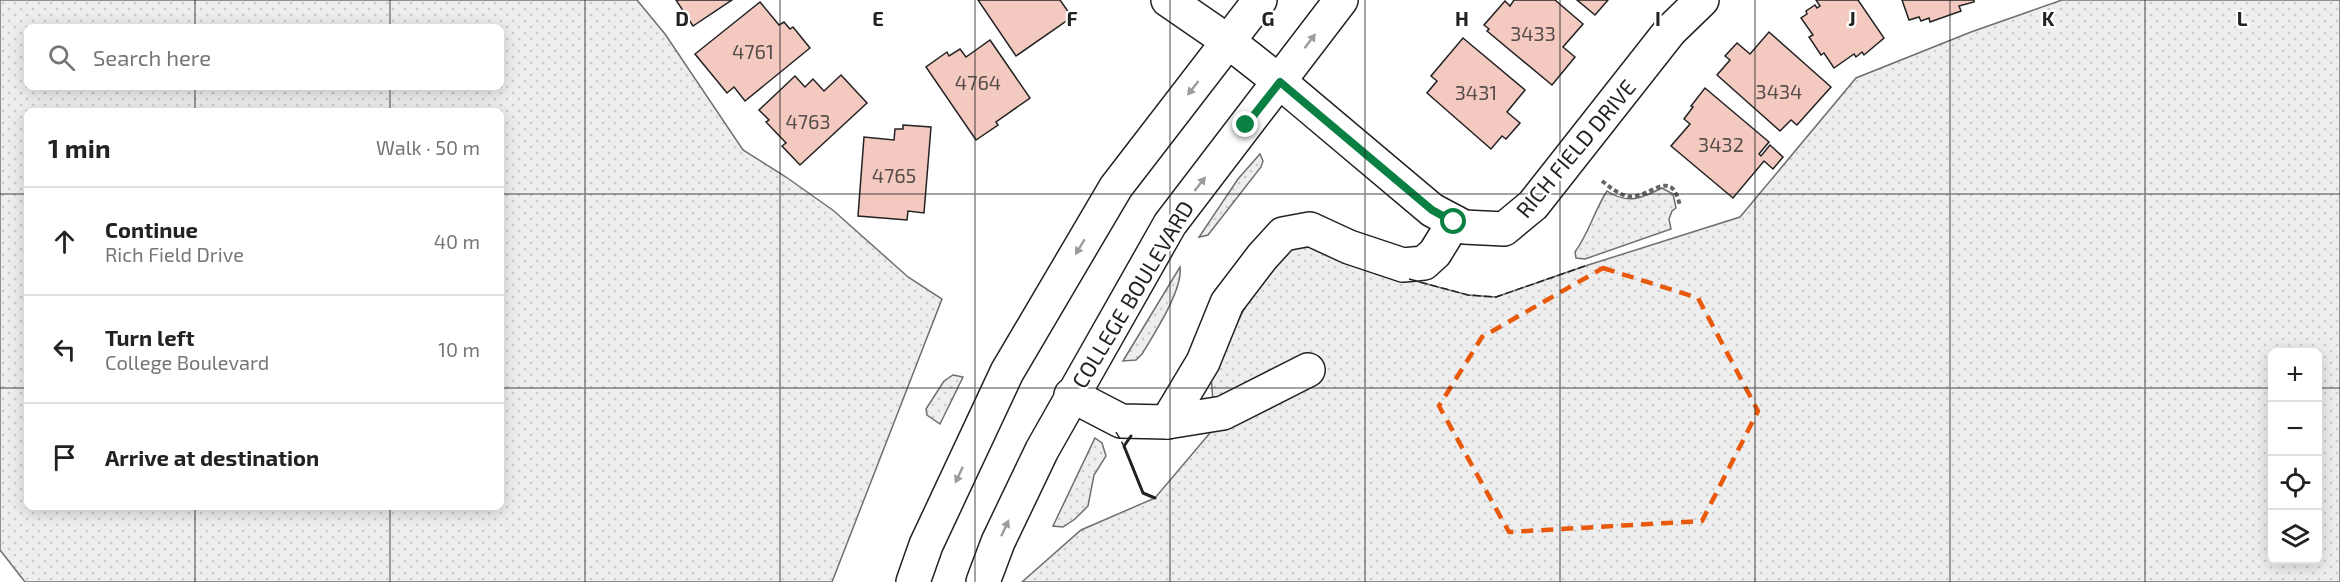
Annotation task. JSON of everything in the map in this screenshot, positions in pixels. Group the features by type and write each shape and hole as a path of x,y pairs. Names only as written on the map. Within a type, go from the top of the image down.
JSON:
{"main road":[{"name":"RICH FIELD DRIVE","path":"1168,0 1229,42 1280,82 1432,210 1464,227 1504,229 1533,205 1670,31 1702,0"},
{"path":"913,582 926,545 1006,372 1116,187 1260,0"},
{"name":"COLLEGE BOULEVARD","path":"983,582 998,542 1042,450 1071,395 1170,224 1341,0"},
{"path":"1167,422 1203,362 1227,303 1283,234 1310,229 1349,247 1403,265 1424,263 1435,253 1454,222"},
{"path":"1071,395 1121,421 1167,422 1222,413 1308,370"}],"path":[{"path":"1602,181 1628,196 1641,195 1661,185 1668,186 1676,192 1680,206"}],"highlighted area":[{"path":"1603,268 1698,298 1758,411 1702,521 1509,532 1439,406 1482,337"}],"shaded area":[{"path":"0,0 637,0 665,34 743,150 834,211 908,277 942,299 832,582 25,582 0,550"},
{"path":"2062,0 2340,0 2340,582 1022,582 1081,530 1155,498 1215,427 1211,376 1261,275 1285,249 1311,246 1419,282 1468,295 1496,297 1740,217 1856,78 1971,32"},
{"path":"1260,154 1263,161 1261,167 1208,235 1199,237 1238,179"},
{"path":"1662,188 1673,194 1676,208 1669,219 1671,229 1585,259 1576,258 1575,252 1607,191 1628,199 1648,195"},
{"path":"1180,267 1180,277 1172,299 1142,354 1136,360 1123,361"},
{"path":"953,375 963,377 940,424 927,415 926,409 944,381"},
{"path":"1095,438 1102,443 1106,456 1094,475 1088,506 1063,527 1053,526"}],"building":[{"path":"676,0 732,0 693,26"},
{"path":"978,0 1060,0 1072,17 1016,56"},
{"path":"1514,0 1555,0 1583,24 1563,47 1575,57 1552,85 1487,31 1489,29 1484,25 1505,1 1510,6"},
{"path":"1577,0 1608,0 1595,15"},
{"path":"1816,0 1858,0 1884,38 1864,55 1862,52 1856,57 1854,54 1834,68 1824,53 1821,55 1809,37 1813,35 1801,18 1815,5 1817,8 1820,6"},
{"path":"1902,0 1974,0 1974,2 1959,6 1961,11 1930,22 1929,18 1921,21 1919,17 1909,20"},
{"path":"760,2 779,25 784,22 790,29 793,27 810,48 745,101 734,87 727,93 695,54"},
{"path":"1769,32 1831,87 1797,125 1791,120 1780,131 1717,75 1730,60 1725,56 1737,43 1750,54"},
{"path":"1463,38 1525,90 1507,112 1520,123 1506,139 1502,136 1491,149 1427,93 1437,81 1431,76"},
{"path":"990,40 1030,98 996,122 998,125 976,140 926,67 947,52 949,56 960,49 966,57"},
{"path":"841,75 867,103 800,165 782,146 786,143 766,122 769,120 759,110 795,76 805,87 813,79 824,91"},
{"path":"1705,88 1769,142 1759,154 1761,156 1770,145 1783,157 1773,169 1764,161 1733,198 1671,146 1690,124 1684,119"},
{"path":"903,125 931,127 924,213 908,211 907,220 858,216 864,137 894,140 895,129 903,129"}],"fence":[{"path":"1409,279 1468,295 1496,297 1585,266"},
{"path":"1116,432 1124,446"}],"wall":[{"path":"1131,436 1124,446 1143,493 1155,498"}],"route":[{"path":"1246,125 1280,82 1432,210 1454,222"}]}
